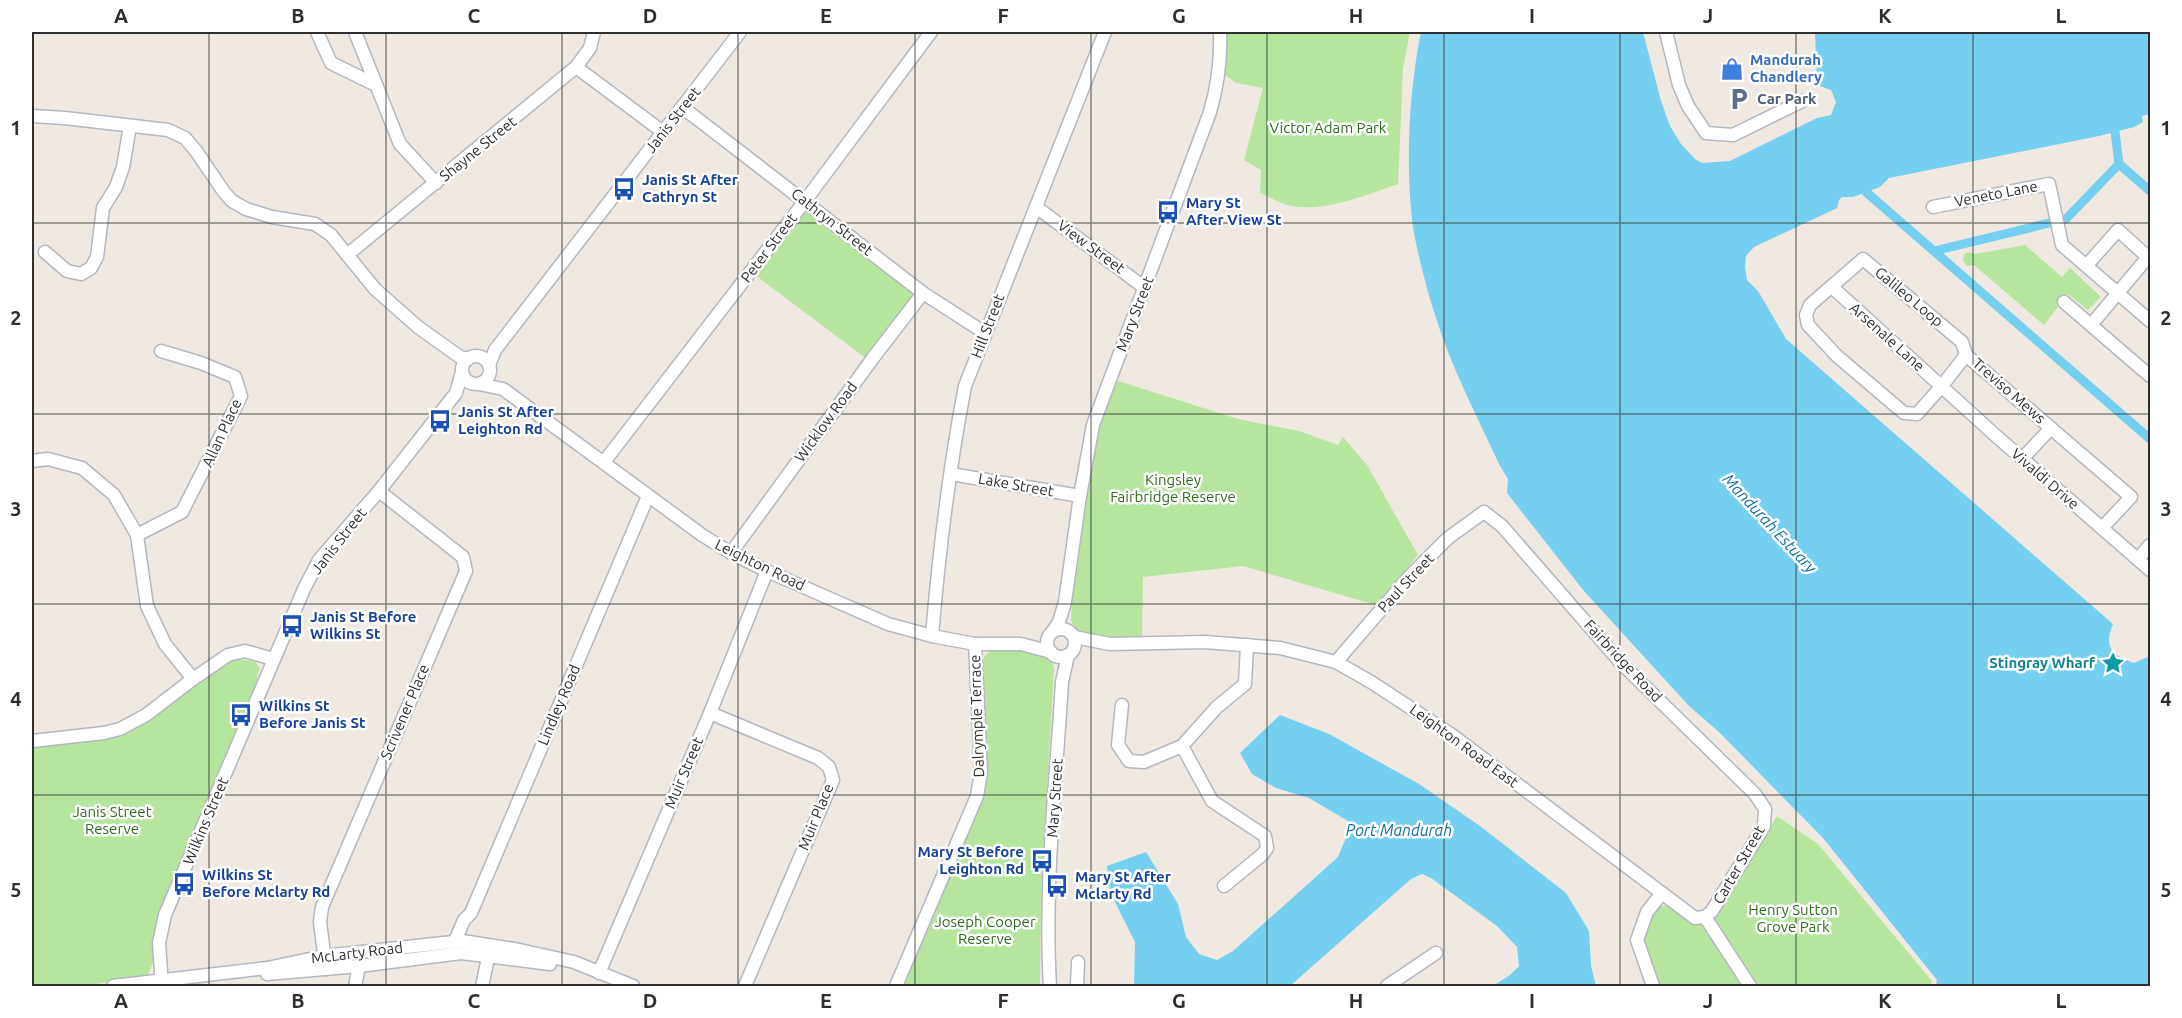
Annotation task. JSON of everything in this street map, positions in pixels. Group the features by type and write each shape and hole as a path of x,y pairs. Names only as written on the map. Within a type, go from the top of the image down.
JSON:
{"street":[{"path":"317,32 331,63 376,85"},
{"path":"355,32 400,144 436,183"},
{"name":"Shayne Street","path":"348,255 576,67 590,48 594,32"},
{"name":"Janis Street","path":"487,364 495,350 740,32"},
{"name":"Peter Street","path":"604,462 805,201 931,32"},
{"name":"Hill Street","path":"932,636 938,556 965,386 1106,32"},
{"name":"Mary Street","path":"1062,682 1059,664 1047,644 1059,622 1065,602 1093,425 1214,97 1220,60 1220,32"},
{"path":"1666,32 1679,85 1688,106 1706,133 1733,135 1802,101"},
{"path":"576,67 663,132"},
{"name":"Cathryn Street","path":"682,107 923,293 985,333"},
{"path":"32,116 153,128 177,138 223,199 245,214 273,222 314,229 337,244 375,289 463,364 467,380 476,384 487,379 487,364 477,357 463,364"},
{"path":"45,252 67,271 81,274 91,268 97,257 103,208 116,187 123,167 130,126"},
{"name":"Veneto Lane","path":"1933,207 2049,184 2062,245 2151,321"},
{"name":"View Street","path":"1036,207 1145,288"},
{"path":"2087,265 2118,230 2149,258 2091,325"},
{"name":"Galileo Loop","path":"1863,259 1962,342 1966,355 1917,414 1904,413 1837,356 1808,325 1806,315 1810,304 1863,259"},
{"name":"Arsenale Lane","path":"1832,287 1941,387"},
{"name":"Wicklow Road","path":"731,553 866,367 923,293"},
{"path":"2064,302 2151,376"},
{"name":"Allan Place","path":"137,535 183,512 241,396 234,377 201,363 161,351"},
{"name":"Treviso Mews","path":"1966,355 2131,497 2102,528"},
{"name":"Janis Street","path":"273,659 313,570 456,393 463,364"},
{"name":"Leighton Road","path":"487,364 503,389"},
{"name":"Janis Street","path":"456,393 476,384"},
{"name":"Leighton Road","path":"476,384 503,389 702,535 767,571 888,624 932,636 975,644 1022,644 1053,654"},
{"name":"Vivaldi Drive","path":"1941,387 2151,570"},
{"name":"Treviso Mews","path":"2022,459 2051,428"},
{"path":"32,460 48,459 82,468 114,495 137,535 147,606 165,644 193,679"},
{"name":"Lake Street","path":"951,474 1080,496"},
{"name":"Scrivener Place","path":"325,963 320,922 322,906 466,571 464,558 379,491"},
{"name":"Lindley Road","path":"462,944 464,920 471,913 648,496"},
{"name":"Paul Street","path":"1336,662 1410,576 1448,538 1484,513"},
{"name":"Fairbridge Road","path":"1484,513 1502,526 1622,663 1755,794 1765,809"},
{"path":"2138,559 2151,545"},
{"name":"Muir Street","path":"598,973 710,713 767,571"},
{"name":"Mary Street","path":"1050,987 1049,884 1062,682 1070,653 1075,644 1065,602"},
{"path":"1051,634 1061,629 1072,635"},
{"name":"Leighton Road","path":"1022,644 1051,634"},
{"name":"Leighton Road East","path":"1072,635 1110,644"},
{"name":"Leighton Road East","path":"1070,653 1110,644 1205,642 1280,648 1336,662 1452,735 1695,918 1705,917"},
{"name":"Dalrymple Terrace","path":"896,987 977,796 981,772 975,644"},
{"path":"1122,705 1118,745 1129,760 1144,762 1182,746 1217,707 1245,684 1247,645"},
{"path":"32,741 104,733 120,729 146,715 228,655 245,651 273,659"},
{"path":"1053,654 1062,657 1070,653"},
{"name":"Wilkins Street","path":"161,984 159,949 163,922 273,659"},
{"name":"Muir Place","path":"710,713 818,758 829,767 833,780 745,987"},
{"path":"1182,746 1212,801 1265,836 1266,848 1263,855 1224,886"},
{"name":"Carter Street","path":"1705,917 1712,911 1764,826 1765,809"},
{"path":"1653,987 1637,940 1647,912 1662,894"},
{"path":"1705,917 1750,987"},
{"name":"McLarty Road","path":"325,963 352,953 462,944 574,962 633,987"},
{"name":"McLarty Road","path":"113,987 161,984 267,968 325,963 352,967 462,944"},
{"path":"482,987 490,950"},
{"path":"352,953 355,987"},
{"path":"1388,987 1436,953"},
{"path":"1077,987 1078,962"},
{"path":"348,987 352,967"}],"green space":[{"name":"Victor Adam Park","path":"1224,32 1410,32 1403,68 1398,184 1358,198 1314,207 1287,205 1260,193 1261,170 1244,160 1263,88 1236,83 1225,75"},
{"path":"804,212 810,212 912,292 912,298 867,359 755,275"},
{"path":"2025,245 2062,277 2070,268 2101,297 2088,310 2068,294 2044,325 1974,265 1967,266 1963,261 1964,254 1968,252 1975,254"},
{"name":"Kingsley Fairbridge Reserve","path":"1115,380 1238,419 1299,431 1338,445 1343,437 1367,465 1418,555 1376,605 1243,566 1143,577 1142,637 1102,638 1083,633 1075,628 1071,620 1073,593 1096,441"},
{"name":"Joseph Cooper Reserve","path":"992,649 1036,649 1051,656 1054,669 1041,893 1040,986 901,986 985,768 982,666 984,657"},
{"name":"Janis Street Reserve","path":"241,659 255,662 260,668 258,680 154,930 153,962 148,975 84,986 32,986 32,746 107,738 127,732 229,663"},
{"name":"Henry Sutton Grove Park","path":"1777,816 1818,844 1932,981 1931,986 1658,986 1645,940 1647,921 1652,913 1659,906 1666,905 1675,909 1692,923 1714,919"}],"water":[{"name":"Mandurah Estuary","path":"1421,32 1643,32 1670,126 1681,144 1702,163 1730,161 1817,118 1831,115 1836,102 1831,90 1817,85 1815,32 2150,32 2150,114 2142,116 2143,122 2134,127 2099,136 1889,178 1880,187 1853,197 1842,197 1837,208 1754,247 1746,256 1745,267 1747,280 1758,291 1786,339 2113,624 2109,645 2115,653 2134,663 2150,656 2150,986 1936,986 1937,980 1823,838 1719,732 1689,706 1584,591 1507,493 1508,479 1465,391 1441,334 1413,227 1409,179 1411,103"},
{"name":"Port Mandurah","path":"1280,715 1329,734 1419,784 1480,826 1566,893 1589,931 1591,966 1596,986 1493,986 1519,966 1517,947 1497,926 1431,878 1422,874 1411,879 1290,986 1134,986 1135,942 1110,892 1107,866 1146,852 1178,904 1186,937 1199,954 1217,960 1233,951 1338,857 1346,838 1348,821 1309,798 1276,788 1252,774 1240,753"}],"waterway":[{"path":"2115,132 2119,164 2150,191"},
{"path":"1934,251 2066,219 2119,164"},
{"path":"1866,192 2150,439"}],"place":[{"name":"Mandurah Chandlery","path":"1732,69"},
{"name":"Car Park","path":"1739,99"},
{"name":"Janis St After Cathryn St","path":"624,189"},
{"name":"Mary St After View St","path":"1168,212"},
{"name":"Janis St After Leighton Rd","path":"440,421"},
{"name":"Janis St Before Wilkins St","path":"292,626"},
{"name":"Stingray Wharf","path":"2113,663"},
{"name":"Wilkins St Before Janis St","path":"241,715"},
{"name":"Mary St Before Leighton Rd","path":"1042,861"},
{"name":"Wilkins St Before Mclarty Rd","path":"184,884"},
{"name":"Mary St After Mclarty Rd","path":"1057,886"}]}
